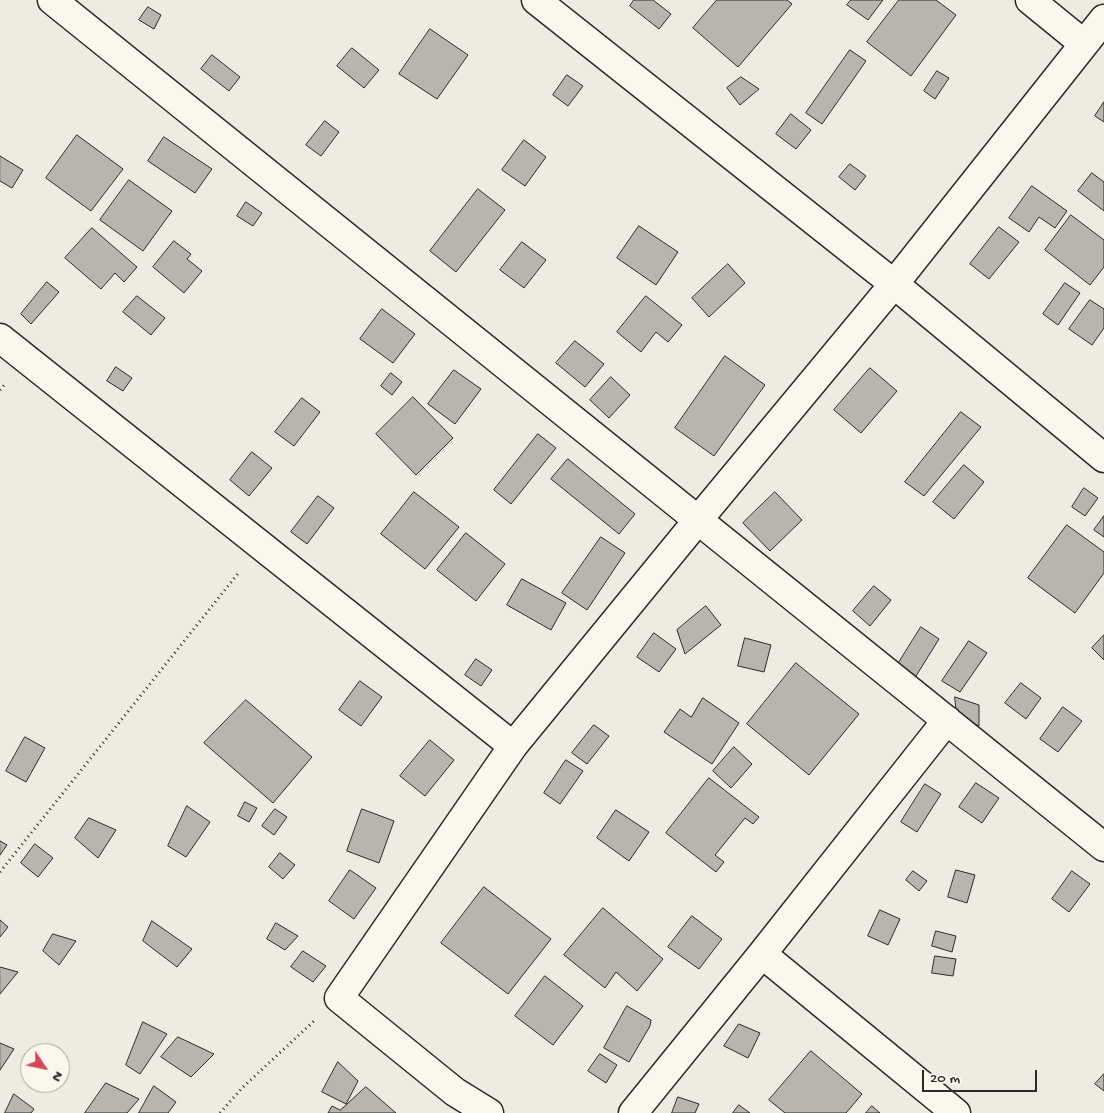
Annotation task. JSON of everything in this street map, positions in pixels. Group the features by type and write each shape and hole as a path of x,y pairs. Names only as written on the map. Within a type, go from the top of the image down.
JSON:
{"street":[{"path":"52,0 1104,847"},
{"path":"536,0 894,284 1104,458"},
{"path":"1030,0 1084,44"},
{"path":"490,1113 455,1092 339,998 514,746 894,284 1104,19"},
{"path":"0,338 514,746"},
{"path":"632,1113 762,954 947,720"},
{"path":"762,954 956,1113"}],"path":[{"path":"0,872 261,546"},
{"path":"220,1113 242,1088 339,998"}],"building":[{"path":"634,0 653,0 671,14 659,29 630,6"},
{"path":"717,0 787,0 792,4 738,67 693,28"},
{"path":"851,0 883,0 868,20 847,5"},
{"path":"899,0 936,0 956,15 911,76 867,42"},
{"path":"148,7 161,15 154,29 139,20"},
{"path":"430,29 468,55 437,99 399,74"},
{"path":"352,48 379,70 364,88 337,66"},
{"path":"850,50 866,61 822,124 806,113"},
{"path":"212,55 240,77 229,91 201,69"},
{"path":"937,71 949,78 935,99 924,91"},
{"path":"567,75 583,86 568,106 553,95"},
{"path":"741,77 759,89 740,105 727,88"},
{"path":"1104,102 1104,122 1095,116"},
{"path":"791,114 811,130 796,149 776,134"},
{"path":"325,121 339,132 321,156 306,145"},
{"path":"77,135 123,169 91,211 46,178"},
{"path":"164,137 212,169 195,193 148,161"},
{"path":"524,140 546,157 525,186 502,170"},
{"path":"0,156 23,170 12,188 0,181"},
{"path":"850,164 866,176 855,190 839,177"},
{"path":"1092,173 1104,182 1104,211 1078,191"},
{"path":"129,180 172,211 143,251 100,220"},
{"path":"1032,186 1067,211 1055,228 1039,217 1029,232 1009,218"},
{"path":"478,189 505,210 456,272 430,251"},
{"path":"246,202 262,213 253,226 237,216"},
{"path":"1071,215 1104,240 1104,267 1090,285 1045,250"},
{"path":"639,226 678,252 656,285 617,258"},
{"path":"999,227 1019,242 989,279 970,264"},
{"path":"92,228 137,267 124,282 115,273 101,289 65,258"},
{"path":"174,241 191,254 187,259 202,271 184,293 153,267"},
{"path":"522,242 546,260 524,288 500,270"},
{"path":"728,264 745,283 709,317 692,298"},
{"path":"47,282 59,292 31,324 21,314"},
{"path":"1065,283 1080,293 1058,325 1043,314"},
{"path":"137,296 165,318 151,335 123,312"},
{"path":"646,296 682,325 668,342 656,332 641,352 617,332"},
{"path":"1090,300 1104,309 1104,328 1092,345 1069,329"},
{"path":"382,309 415,334 393,363 360,339"},
{"path":"575,341 604,364 585,387 556,363"},
{"path":"725,356 765,385 714,456 675,428"},
{"path":"116,367 132,378 123,391 107,381"},
{"path":"870,368 897,391 861,433 834,410"},
{"path":"454,370 481,389 455,424 428,404"},
{"path":"391,373 402,382 392,395 381,386"},
{"path":"611,377 630,395 609,418 590,400"},
{"path":"413,397 453,438 416,475 376,434"},
{"path":"302,398 320,412 294,446 275,432"},
{"path":"961,412 981,427 924,496 905,482"},
{"path":"538,434 556,448 511,504 494,490"},
{"path":"252,452 272,468 249,496 230,480"},
{"path":"568,459 635,514 619,534 551,479"},
{"path":"964,465 984,482 954,519 933,502"},
{"path":"1084,488 1098,498 1085,516 1072,507"},
{"path":"414,492 459,527 425,569 381,534"},
{"path":"775,492 802,520 770,551 743,523"},
{"path":"318,496 334,508 307,544 291,532"},
{"path":"1104,516 1104,537 1094,530"},
{"path":"1067,525 1104,552 1104,573 1075,613 1028,578"},
{"path":"466,533 505,564 476,601 437,570"},
{"path":"601,537 625,553 587,610 562,593"},
{"path":"522,579 566,603 551,630 507,605"},
{"path":"874,586 891,600 870,626 853,611"},
{"path":"706,606 721,625 685,654 677,630"},
{"path":"921,627 939,639 916,676 898,664"},
{"path":"654,633 676,649 659,672 637,657"},
{"path":"1104,635 1104,660 1092,648"},
{"path":"745,638 771,645 764,672 738,666"},
{"path":"969,641 987,653 960,692 942,681"},
{"path":"476,659 492,670 481,686 465,675"},
{"path":"796,663 859,714 809,775 747,724"},
{"path":"360,681 382,697 361,726 339,710"},
{"path":"1021,683 1041,698 1026,719 1005,703"},
{"path":"955,697 979,705 979,726 957,716"},
{"path":"703,698 739,723 712,764 664,732 680,709 691,717"},
{"path":"246,700 312,757 273,803 204,743"},
{"path":"1063,707 1082,721 1058,752 1040,739"},
{"path":"594,725 609,736 587,764 572,753"},
{"path":"25,737 45,748 26,782 6,771"},
{"path":"430,740 454,760 425,796 400,776"},
{"path":"734,747 752,764 731,788 713,771"},
{"path":"566,760 583,771 560,804 544,793"},
{"path":"709,778 759,817 753,824 745,818 715,855 724,862 716,872 666,833"},
{"path":"976,783 999,798 982,823 959,807"},
{"path":"925,784 941,794 917,832 901,822"},
{"path":"245,802 257,808 249,822 238,816"},
{"path":"187,806 210,822 186,857 168,846"},
{"path":"275,809 287,817 274,835 262,826"},
{"path":"362,809 394,821 379,863 347,851"},
{"path":"616,810 649,832 629,861 597,838"},
{"path":"89,818 116,830 98,858 75,838"},
{"path":"0,841 7,845 0,855"},
{"path":"35,844 53,858 38,877 21,863"},
{"path":"280,853 295,865 283,879 269,867"},
{"path":"350,870 376,888 354,919 329,901"},
{"path":"956,870 975,875 967,903 948,897"},
{"path":"913,871 927,881 919,891 906,880"},
{"path":"1072,871 1090,884 1069,912 1052,899"},
{"path":"484,887 551,939 508,994 441,943"},
{"path":"603,908 663,959 637,991 616,972 605,988 564,955"},
{"path":"880,910 900,919 888,945 868,936"},
{"path":"692,916 722,939 699,969 668,947"},
{"path":"0,920 8,927 0,937"},
{"path":"152,921 192,949 177,967 143,941"},
{"path":"276,923 298,936 285,950 267,939"},
{"path":"936,931 956,936 952,952 932,946"},
{"path":"53,934 76,941 59,965 43,951"},
{"path":"303,951 326,966 313,982 291,967"},
{"path":"935,956 956,959 953,976 932,973"},
{"path":"0,967 18,972 0,994"},
{"path":"545,976 583,1006 553,1045 515,1016"},
{"path":"627,1006 651,1020 650,1026 629,1062 604,1048"},
{"path":"143,1022 167,1034 140,1074 126,1065"},
{"path":"739,1024 760,1033 748,1058 724,1046"},
{"path":"178,1037 214,1054 191,1077 161,1057"},
{"path":"0,1043 14,1049 0,1070"},
{"path":"811,1051 862,1094 846,1113 785,1113 769,1100"},
{"path":"600,1054 617,1065 606,1083 588,1071"},
{"path":"338,1062 358,1081 346,1104 322,1092"},
{"path":"1104,1074 1104,1091 1095,1084"},
{"path":"106,1083 139,1099 127,1113 85,1113"},
{"path":"154,1086 176,1102 168,1113 139,1113"},
{"path":"366,1087 396,1113 328,1113 332,1106 340,1110"},
{"path":"14,1094 34,1109 31,1113 5,1113"},
{"path":"678,1097 699,1104 695,1113 672,1113"},
{"path":"739,1105 750,1113 733,1113"},
{"path":"872,1106 880,1113 866,1113"}]}
